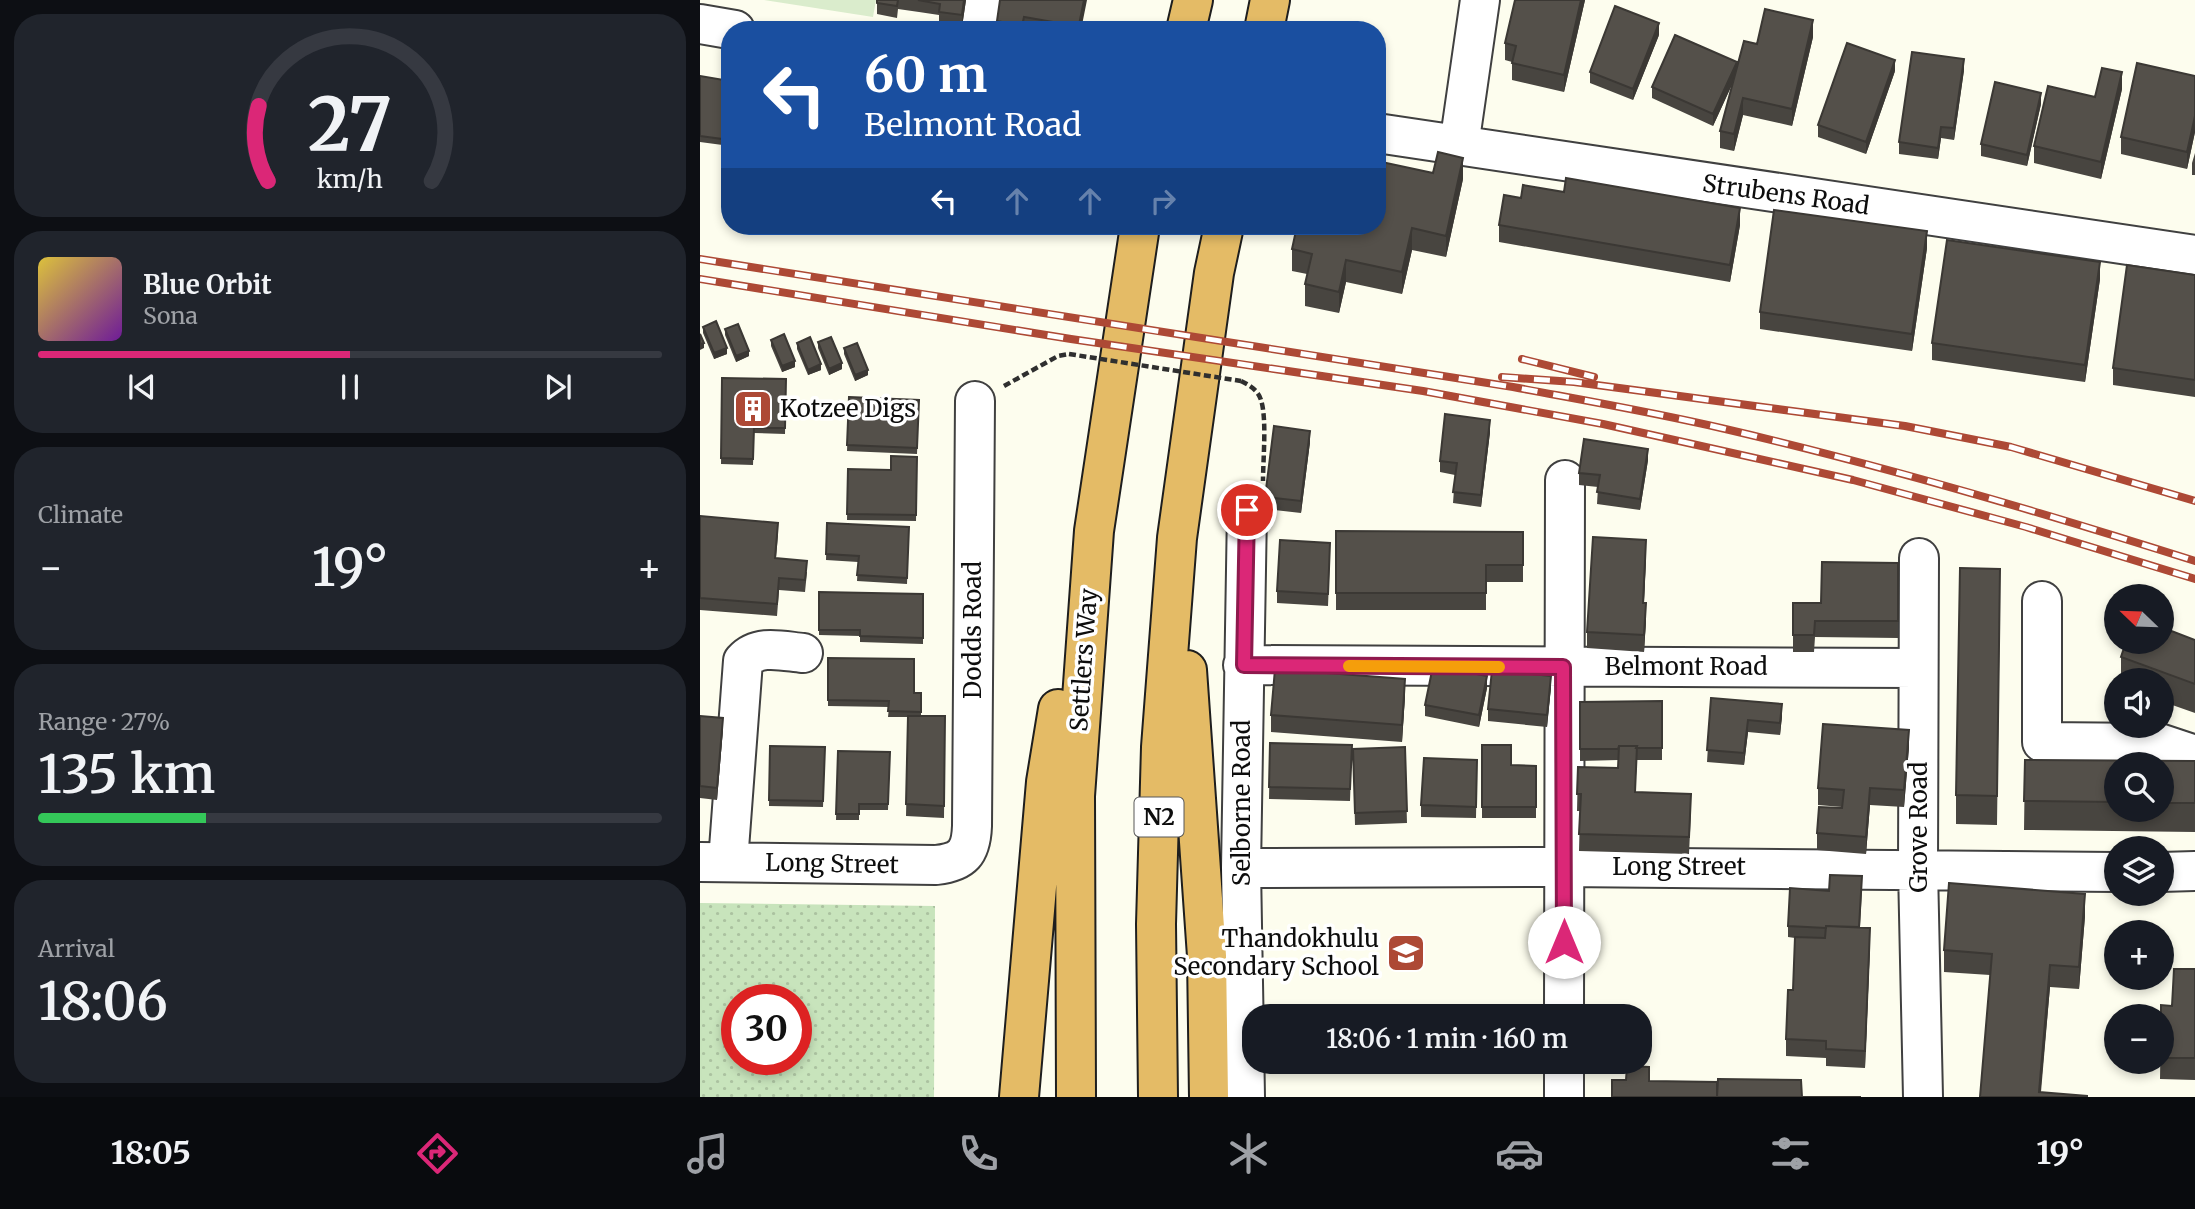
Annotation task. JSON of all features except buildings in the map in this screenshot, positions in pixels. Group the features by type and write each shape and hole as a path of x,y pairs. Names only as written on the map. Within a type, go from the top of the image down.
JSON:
{"highway":[{"path":"1188,21 1193,0"},
{"path":"1266,21 1270,0"},
{"name":"Settlers Way","path":"1076,1097 1074,818 1089,581 1094,531 1139,235"},
{"name":"N2","path":"1157,1097 1161,747 1177,538 1214,273 1222,235"},
{"path":"1177,538 1207,956 1209,1097"},
{"path":"1019,1097 1046,782 1063,680 1089,581"}],"street":[{"path":"980,21 983,0"},
{"path":"1459,146 1480,0"},
{"path":"700,24 721,28"},
{"name":"Strubens Road","path":"1386,134 2195,255"},
{"name":"Dodds Road","path":"963,856 971,842 972,826 975,401"},
{"path":"1564,1004 1565,480"},
{"name":"Selborne Road","path":"1245,1097 1241,868 1247,510"},
{"name":"Grove Road","path":"1919,558 1918,869 1923,1097"},
{"path":"2042,601 2042,742 2159,743 2195,755"},
{"path":"714,862 743,661 750,653 760,650 803,653"},
{"name":"Belmont Road","path":"1244,665 1918,668"},
{"name":"Long Street","path":"714,862 936,865 952,863 963,856"},
{"name":"Long Street","path":"1241,868 1564,867 2104,872"},
{"path":"2174,872 2195,871"},
{"path":"1564,1074 1564,1097"}],"path":[{"path":"975,401 1058,356 1069,354 1241,381 1252,387 1261,398 1264,432 1263,502 1247,510"}],"green space":[{"path":"764,0 876,0 873,17"},
{"path":"700,903 935,906 934,1097 700,1097"}],"railway":[{"path":"700,259 1513,387 1669,417 1900,473 2195,561"},
{"path":"700,279 1071,339 1423,391 1603,424 1853,480 2026,527 2195,579"},
{"path":"1522,359 1594,377"},
{"path":"1502,377 1574,382 1905,426 2011,447 2195,501"}],"slow traffic":[{"path":"1349,666 1499,667"}],"place":[{"name":"Kotzee Digs","path":"753,409"},
{"name":"Thandokhulu Secondary School","path":"1406,953"}],"route":[{"path":"1247,510 1244,665 1563,667 1564,942"}]}
